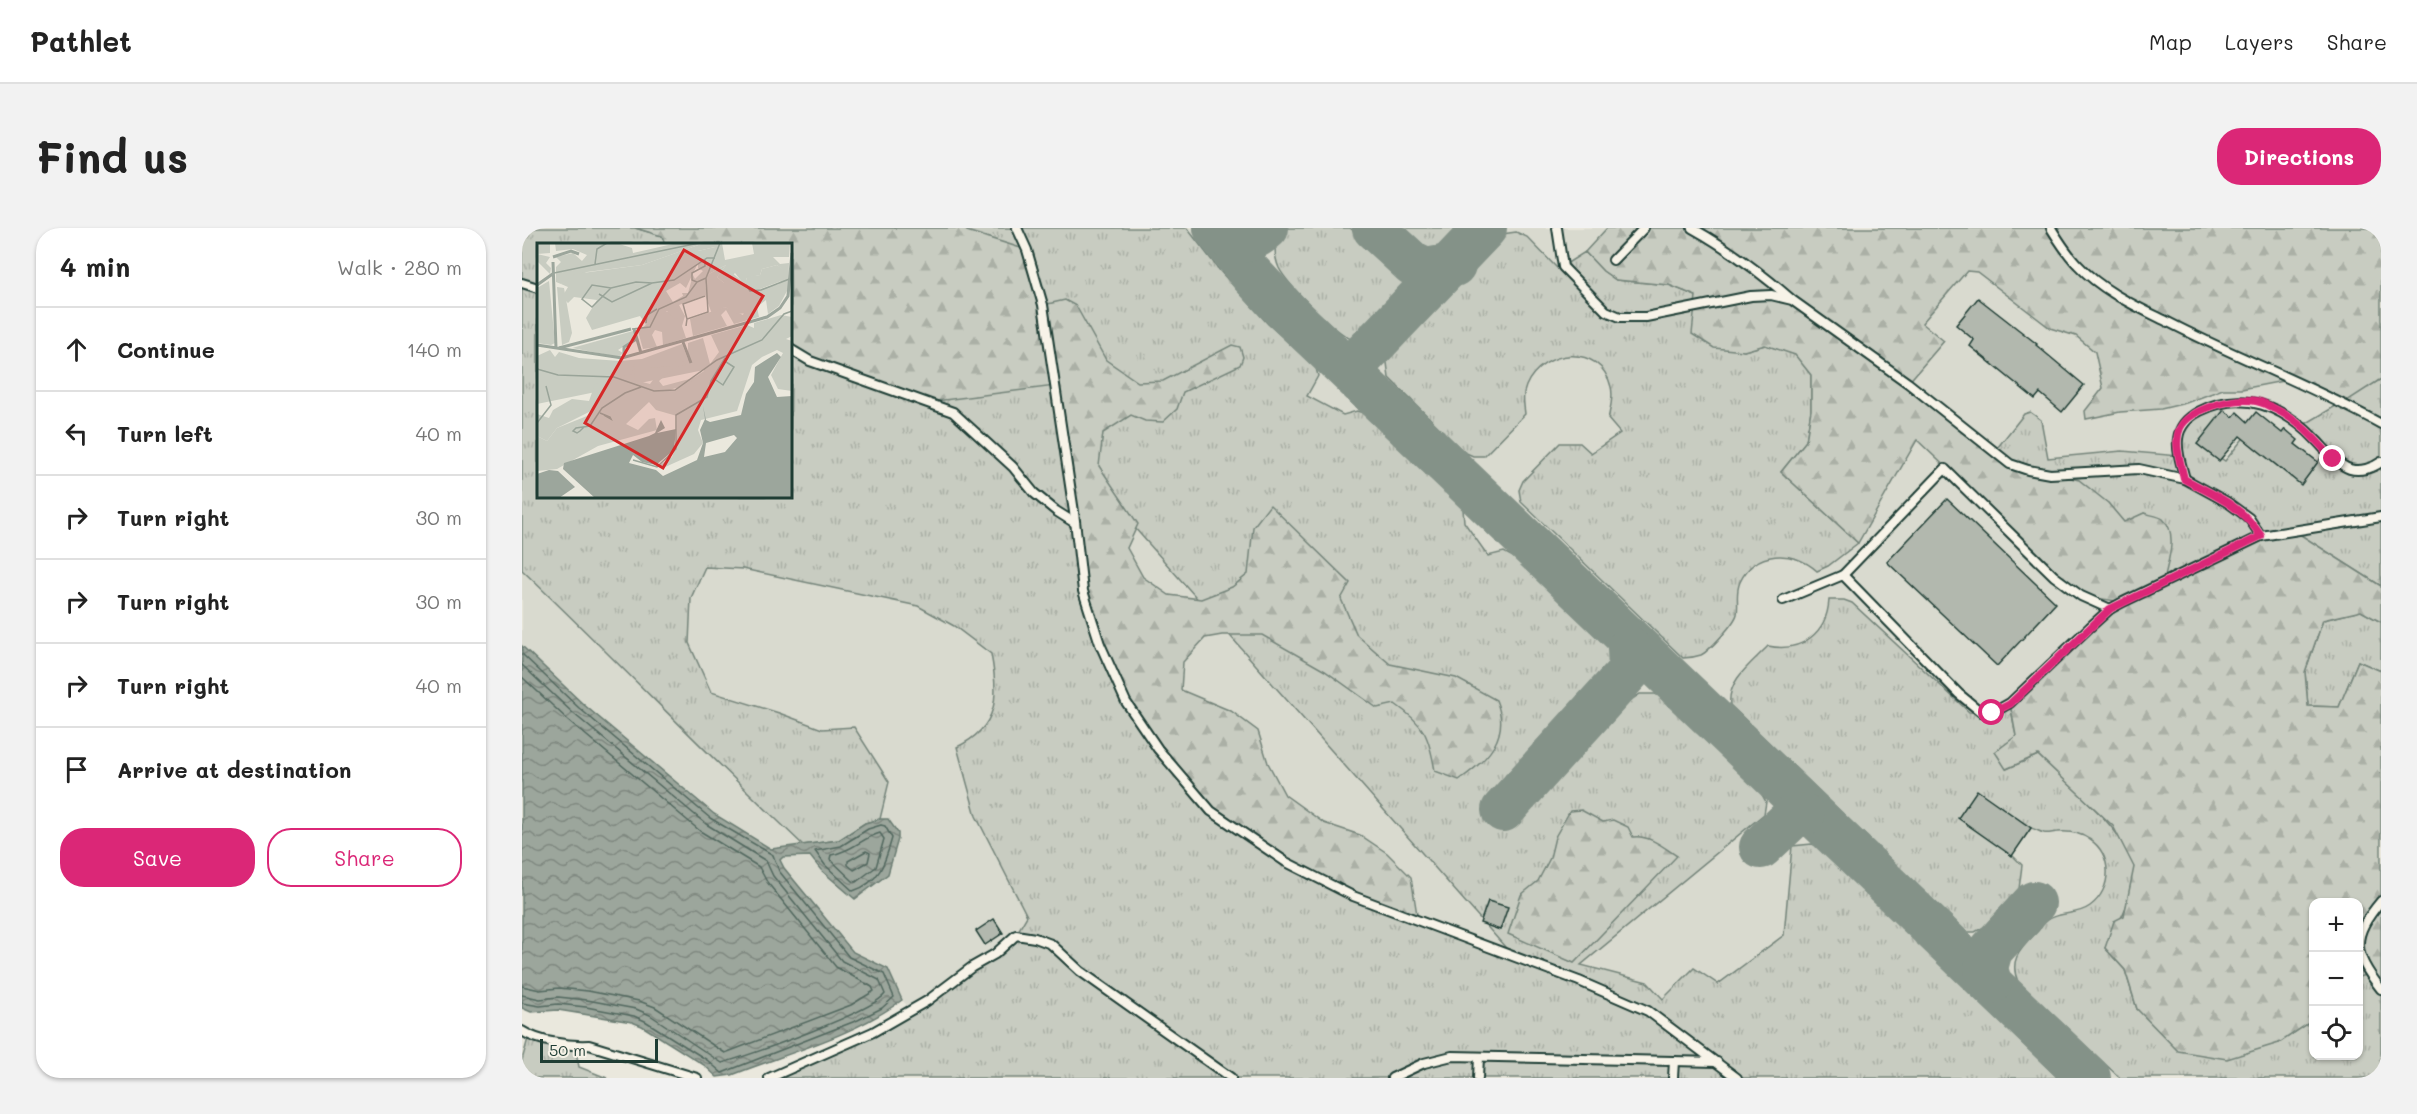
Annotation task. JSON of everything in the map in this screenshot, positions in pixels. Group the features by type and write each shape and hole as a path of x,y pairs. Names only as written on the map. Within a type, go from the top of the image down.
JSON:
{"lane":[{"path":"1017,228 1027,250 1043,305 1083,591 1100,644 1126,702 1158,749 1211,811 1286,862 1353,896 1579,981 1648,1011 1737,1078"},
{"path":"1557,228 1563,267 1606,311 1620,317 1646,317 1751,296 1771,295 1792,300"},
{"path":"1613,260 1644,228"},
{"path":"1692,228 1719,243 1758,271 1792,300 1908,383 2010,464 2050,474 2139,469 2184,479 2227,502 2249,518 2261,536"},
{"path":"2051,228 2078,265 2097,282 2129,303 2211,344 2344,403 2381,424"},
{"path":"522,283 537,288"},
{"path":"792,350 810,361 953,412 1013,467 1034,493 1056,511 1075,522"},
{"path":"2184,479 2178,440 2180,427 2191,416 2237,400 2256,401 2296,421 2333,459 2351,469 2364,469 2381,462"},
{"path":"1783,600 1843,575 1945,469 2054,576 2081,596 2110,609"},
{"path":"1843,575 1959,694 1981,712 1992,713 2010,704 2110,609 2261,536 2381,517"},
{"path":"2381,901 2364,922 2359,938 2360,955 2369,974 2381,989"},
{"path":"769,1078 873,1032 927,1001 972,967 994,954 1016,935 1035,938 1051,944 1080,972 1231,1078"},
{"path":"522,1031 529,1035 575,1046 589,1045 697,1078"},
{"path":"1392,1078 1424,1063 1452,1056 1718,1062"},
{"path":"1478,1078 1479,1057"},
{"path":"1673,1078 1674,1061"}],"shaded area":[{"path":"522,228 2381,228 2381,1078 978,1078 902,1000 888,970 853,952 784,868 772,849 714,814 583,704 522,646"}],"green space":[{"path":"522,228 635,228 662,236 665,243 537,243 537,498 792,498 792,347 870,228 1187,228 1220,271 1268,324 1316,368 1318,376 1307,396 1343,415 1357,411 1366,414 1459,503 1463,509 1464,522 1488,556 1504,552 1515,558 1607,646 1611,653 1612,660 1608,673 1502,787 1640,694 1655,694 1663,697 1761,793 1766,802 1764,814 1581,965 1647,982 1663,999 1694,968 1718,984 1784,935 1792,846 1812,844 1820,847 2058,1078 769,1078 873,1032 1010,945 1027,916 976,816 957,747 981,730 993,709 995,683 991,654 954,626 918,606 743,569 705,567 691,598 689,643 711,692 822,729 854,727 889,782 880,819 865,823 839,840 803,845 522,570","holes":["1065,449 1513,956 1286,862 1083,591"]},
{"path":"635,228 964,228 967,231 1027,250 1043,305 1065,300 1076,306 1106,360 1138,382 1163,381 1232,345 1240,347 1243,357 1240,365 1183,392 1177,409 1163,422 1145,421 1131,415 1103,433 1099,466 1138,524 1127,548 1143,577 1169,595 1201,599 1232,587 1248,574 1253,527 1270,505 1350,583 1341,599 1357,635 1390,664 1456,678 1496,700 1501,725 1499,736 1479,764 1459,780 1435,771 1424,732 1413,718 1395,704 1377,708 1325,671 1262,635 1222,635 1205,638 1183,662 1181,690 1231,711 1258,731 1268,763 1285,795 1324,823 1360,835 1387,853 1411,877 1418,921 1353,896 1286,862 1211,811 1126,702 1083,591 1055,386 928,402 810,361 792,350 792,243 665,243 662,236"},
{"path":"1280,228 1350,228 1403,272 1405,299 1392,323 1376,336 1359,341 1351,339 1334,327 1301,295 1279,268 1275,247 1276,236"},
{"path":"1401,228 1478,228 1451,254 1426,252"},
{"path":"1607,228 2381,228 2381,379 2344,403 2288,380 2242,389 2223,389 2186,403 2161,409 2120,412 2086,419 2085,411 2103,388 2095,352 2076,336 2050,328 1977,272 1967,271 1922,323 1944,341 1908,383 2010,464 2079,480 2108,503 2124,522 2144,513 2163,519 2168,525 2171,540 2164,581 2261,536 2293,530 2381,586 2381,622 2361,611 2323,620 2305,672 2308,706 2339,707 2358,661 2381,671 2381,989 2369,974 2363,976 2363,898 2309,898 2309,1023 2279,1043 2227,1059 2178,1051 2137,1009 2125,970 2105,948 2114,921 2124,916 2134,867 2113,826 2038,755 2006,769 1995,752 2016,736 2010,703 2124,602 2081,596 1917,440 1858,543 1781,472 1806,441 1811,410 1811,375 1795,355 1765,345 1744,351 1714,348 1692,334 1696,296 1669,285 1616,280 1603,271 1585,252"},
{"path":"1516,232 1527,237 1558,269 1585,252 1603,271 1616,280 1669,285 1696,296 1693,334 1744,351 1765,345 1795,354 1811,375 1811,410 1806,441 1781,472 1858,543 1828,566 1817,571 1797,559 1786,556 1775,556 1755,564 1740,582 1737,614 1732,624 1701,655 1683,658 1521,502 1519,490 1523,481 1560,443 1580,443 1591,453 1620,433 1608,419 1612,399 1611,387 1605,373 1595,363 1583,357 1570,356 1557,358 1544,364 1526,386 1525,414 1484,456 1473,456 1464,452 1389,378 1386,355 1389,343 1490,241 1502,234"},
{"path":"2381,379 2381,586 2293,530 2164,582 2144,513 2124,523 2108,503 2028,470 1994,452 2024,414 2030,412 2041,420 2048,458 2122,451 2179,456 2180,427 2216,405 2226,413 2200,444 2225,461 2246,435 2306,478 2326,451 2302,426"},
{"path":"1829,600 1844,600 1852,603 1969,712 1992,713 2010,703 2016,736 2007,769 2038,755 2093,807 2118,836 2134,866 2134,885 2126,908 2105,948 2125,970 2137,1009 2279,1043 2309,1023 2309,1060 2363,1060 2363,976 2369,974 2381,989 2381,1078 2120,1078 2018,982 2015,974 2018,954 2045,922 2056,916 2085,909 2098,899 2106,881 2107,872 2103,853 2097,845 2078,834 2042,833 2031,828 2012,855 2022,865 2019,889 1984,927 1975,932 1966,932 1730,705 1730,696 1736,680 1768,646 1791,646 1810,638 1818,631 1827,612"},
{"path":"2361,611 2381,622 2381,671 2358,661 2339,707 2308,706 2305,672 2323,620"},
{"path":"1581,810 1603,822 1613,820 1628,827 1633,837 1651,840 1677,856 1574,963 1508,934 1521,895 1538,881 1550,858 1555,837 1570,811"},
{"path":"529,1035 575,1046 579,1067 607,1078 522,1078 522,1060"}],"water":[{"path":"522,646 583,704 714,814 771,849 839,840 865,823 888,819 898,833 898,839 888,874 855,899 821,870 810,856 783,857 780,860 784,868 853,952 888,969 902,1000 883,1013 842,1034 732,1075 717,1077 704,1065 632,1022 558,1010 531,1012 522,1008"}],"building":[{"path":"1978,298 2037,344 2084,385 2062,412 2040,393 2035,399 1970,346 1974,340 1956,325"},
{"path":"2224,410 2233,417 2237,412 2248,422 2256,412 2282,433 2285,429 2298,440 2295,444 2318,462 2301,485 2240,436 2219,461 2197,444"},
{"path":"1947,499 2056,603 1997,666 1887,562"},
{"path":"1977,790 2031,828 2012,856 1958,818"},
{"path":"1488,901 1508,907 1500,930 1480,923"},
{"path":"994,919 1003,933 985,945 976,931"}],"taxiway":[{"path":"1215,228 1251,274 1287,312 2089,1078"},
{"path":"1233,242 1252,238 1267,228"},
{"path":"1374,228 1413,264 1426,270 1454,265"},
{"path":"1350,361 1359,360 1485,228"},
{"path":"1503,810 1630,670 1629,648"},
{"path":"1761,847 1794,816 1803,815"},
{"path":"1990,983 1986,968 1991,950 2034,903"}],"route":[{"path":"1992,713 2010,704 2110,609 2261,536 2249,518 2227,502 2184,479 2178,440 2180,427 2191,416 2216,405 2237,400 2256,401 2296,421 2333,459"}]}
